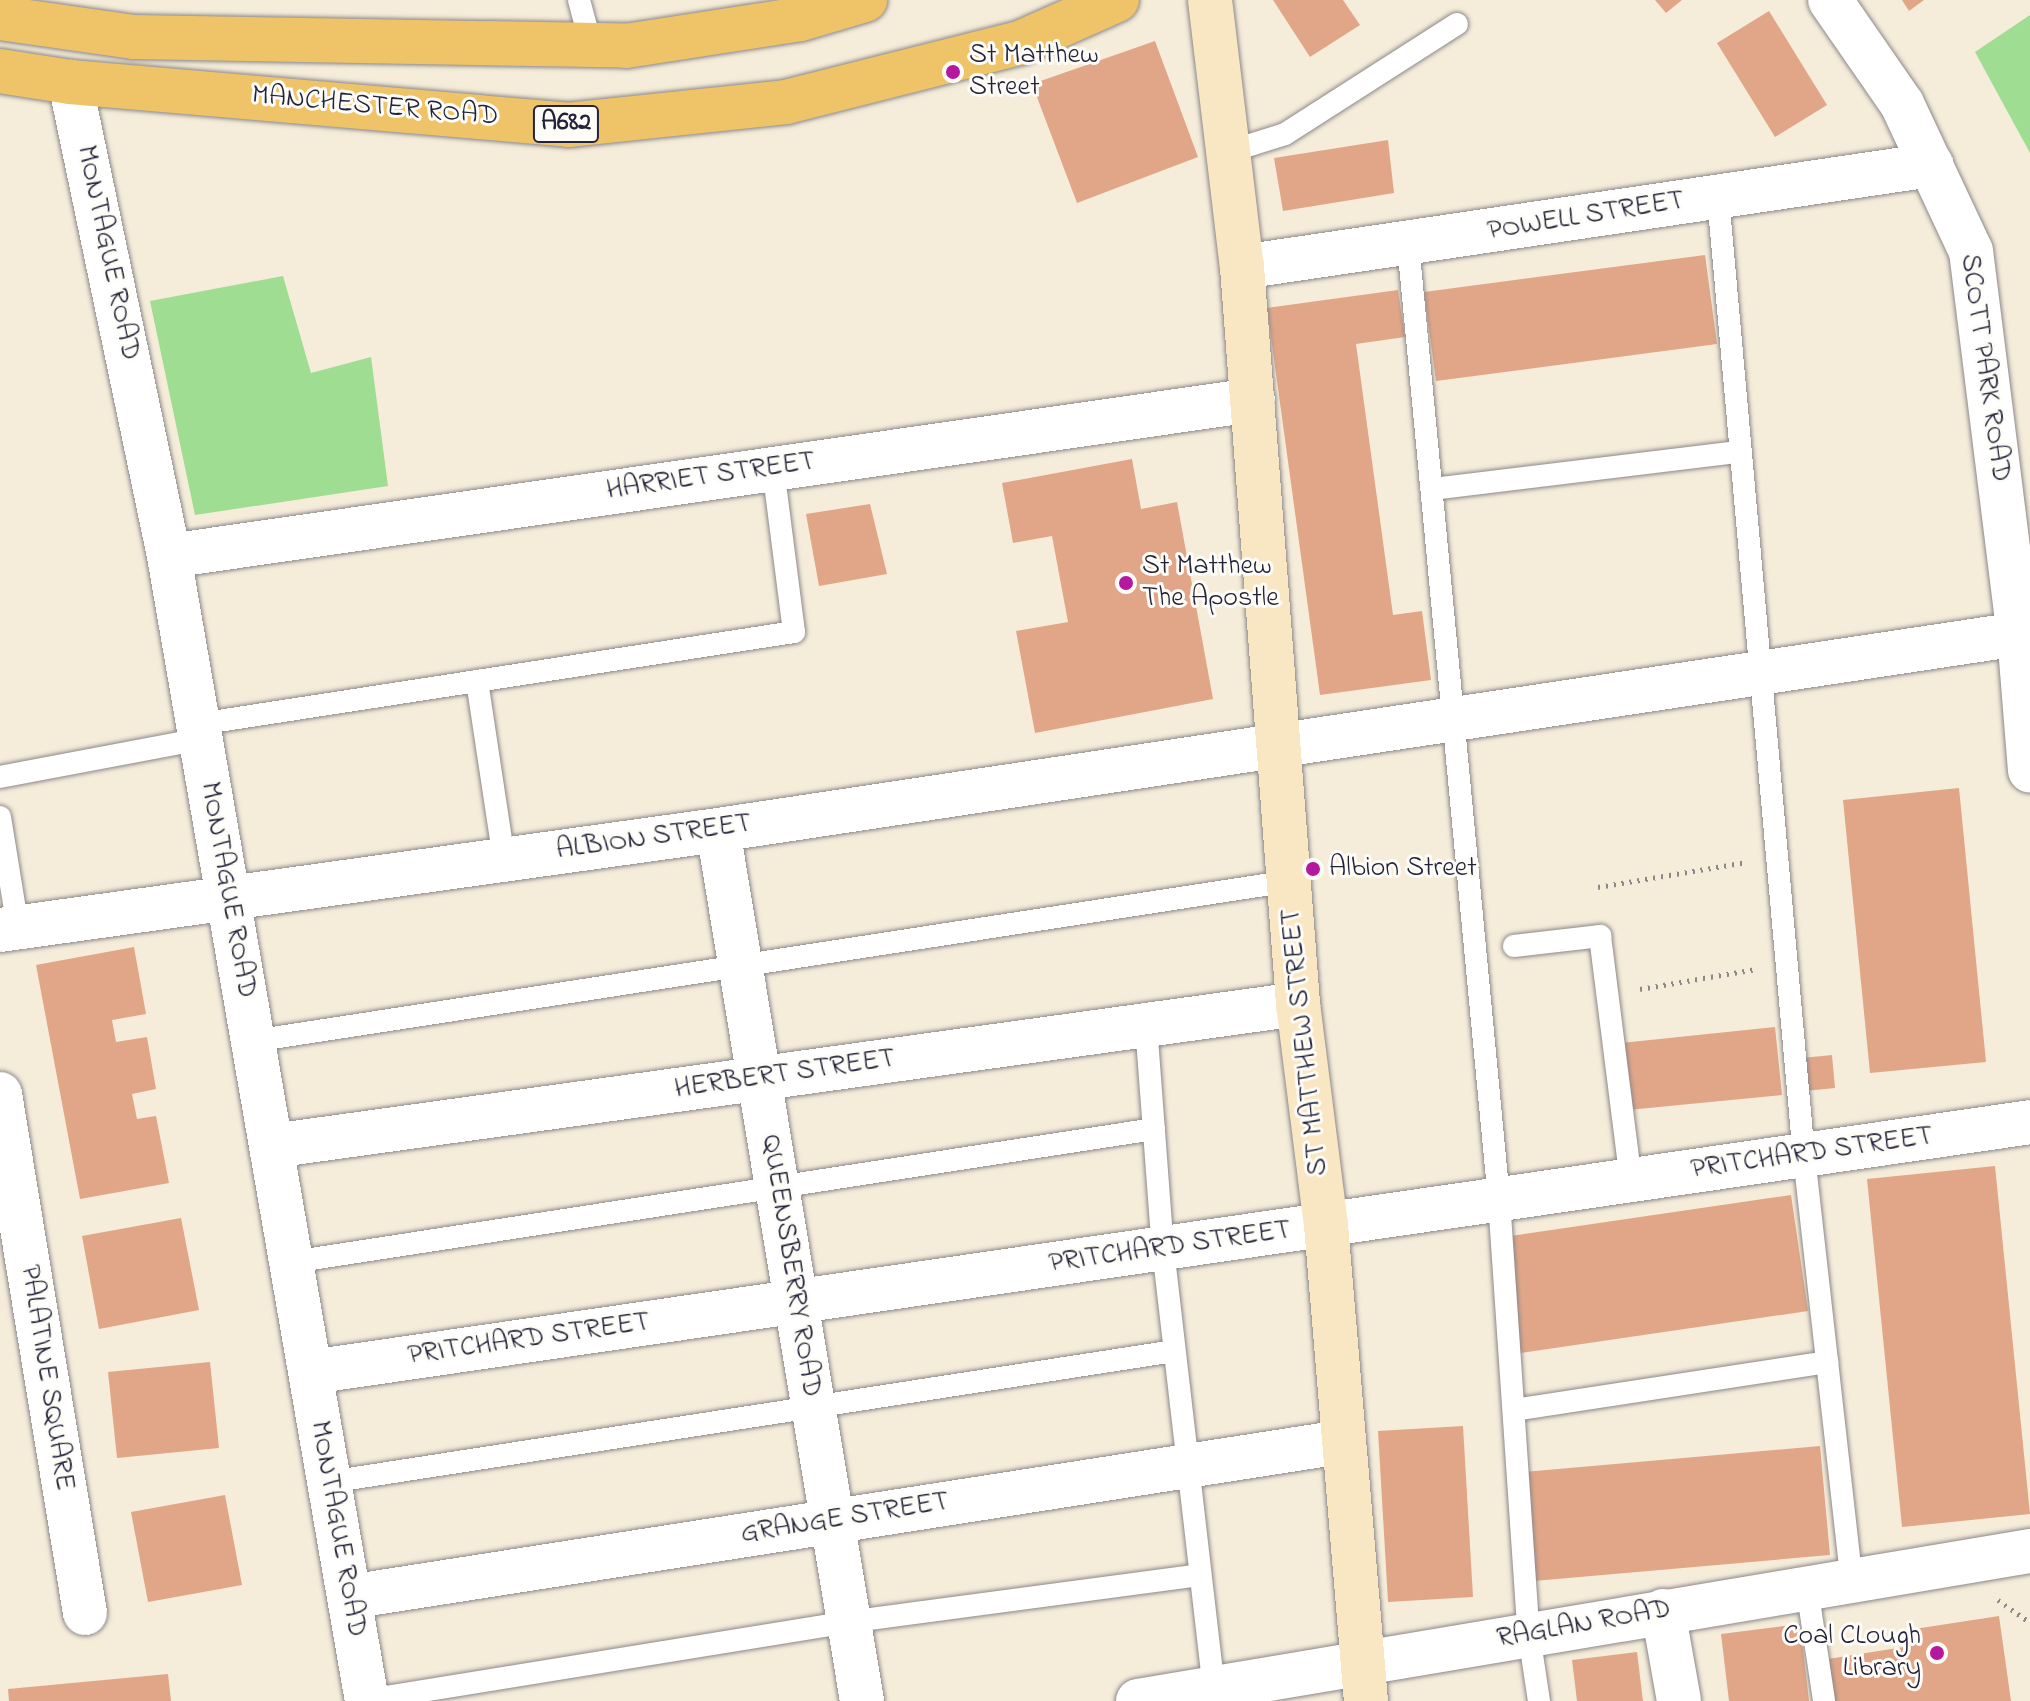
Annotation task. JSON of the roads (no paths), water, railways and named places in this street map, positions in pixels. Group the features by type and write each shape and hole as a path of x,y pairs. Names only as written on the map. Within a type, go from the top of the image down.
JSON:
{"main road":[{"name":"MANCHESTER ROAD","path":"0,18 134,37 626,46 801,19 865,0"},
{"name":"ST MATTHEW STREET","path":"1210,0 1242,267 1298,1004 1326,1225 1341,1442 1364,1682"},
{"name":"MANCHESTER ROAD","path":"0,71 70,82 568,125 786,102 1020,43 1109,2"}],"street":[{"name":"SCOTT PARK ROAD","path":"1830,0 1902,104 1971,251 2019,634 2030,771"},
{"name":"MONTAGUE ROAD","path":"70,82 169,556 367,1700"},
{"name":"POWELL STREET","path":"1242,267 1931,165"},
{"name":"HARRIET STREET","path":"169,556 1253,400"},
{"name":"ALBION STREET","path":"9,929 718,830 1280,742 2019,634"},
{"name":"QUEENSBERRY ROAD","path":"718,830 862,1701"},
{"name":"HERBERT STREET","path":"272,1146 1298,1004"},
{"name":"PALATINE SQUARE","path":"0,1094 85,1613"},
{"name":"PRITCHARD STREET","path":"311,1372 2030,1122"},
{"name":"GRANGE STREET","path":"349,1597 1341,1442"},
{"name":"RAGLAN ROAD","path":"1138,1701 1364,1682 1529,1635 2030,1551"},
{"path":"1663,1611 1679,1701"}],"lane":[{"path":"579,0 591,45"},
{"path":"1228,152 1285,134 1457,24"},
{"path":"1718,197 1804,1156 1852,1581"},
{"path":"1408,244 1499,1200 1529,1635 1539,1701"},
{"path":"1432,489 1740,452"},
{"path":"0,777 200,732 477,681 794,632 773,468"},
{"path":"477,681 504,859"},
{"path":"0,817 9,929"},
{"path":"253,1041 741,969 1290,881"},
{"path":"1514,946 1600,936 1631,1181"},
{"path":"1146,1025 1163,1249 1214,1694"},
{"path":"292,1262 1154,1129"},
{"path":"329,1482 814,1411 1174,1351"},
{"path":"1514,1410 1827,1362"},
{"path":"367,1700 848,1622 1200,1575"},
{"path":"1807,1588 1824,1701"}],"place":[{"name":"St Matthew Street","path":"953,72"},
{"name":"St Matthew The Apostle","path":"1126,583"},
{"name":"Albion Street","path":"1313,869"},
{"name":"Coal CLough Library","path":"1937,1653"}]}
